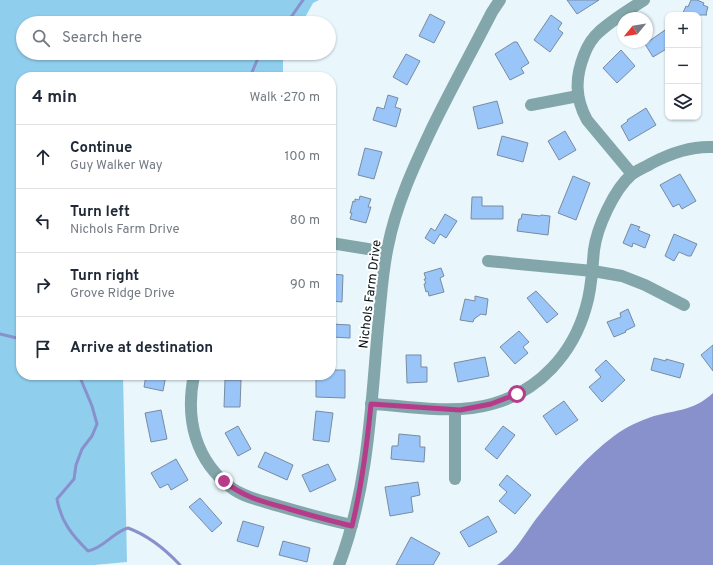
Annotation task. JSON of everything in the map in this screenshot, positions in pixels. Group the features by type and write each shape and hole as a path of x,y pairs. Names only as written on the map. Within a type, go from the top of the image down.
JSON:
{"street":[{"name":"Nichols Farm Drive","path":"339,565 352,526 362,484 367,449 384,268 386,252 394,222 418,157 488,19 500,0"},
{"path":"632,174 586,120 582,112 578,96 578,76 580,64 587,47 598,32 644,0"},
{"path":"531,105 578,96"},
{"path":"371,404 455,410 476,408 506,399 533,384 548,373 572,343 579,328 586,306 596,237 607,208 615,196 632,174 655,162 674,153 695,147 713,147"},
{"path":"336,243 386,252"},
{"path":"488,261 592,271 622,276 645,285 684,305"},
{"path":"193,380 190,398 192,426 197,442 207,462 224,481 234,489 252,498 352,526"},
{"path":"455,410 455,479"}],"shaded area":[{"path":"0,0 319,0 313,3 306,16 16,16 16,60 283,60 283,72 16,72 16,380 123,380 127,562 94,565 0,565"},
{"path":"713,393 713,565 497,565 514,549 572,475 603,445 633,424 654,416 678,411 692,406 706,399"}],"building":[{"path":"567,0 599,0 577,14"},
{"path":"691,0 697,0 704,3 703,5 708,7 707,15 701,15 701,12 683,12 686,6 688,7"},
{"path":"430,14 445,22 434,43 419,36"},
{"path":"551,15 562,23 558,29 563,33 550,52 534,40"},
{"path":"665,30 665,50 653,57 647,48 653,48 653,38"},
{"path":"514,42 517,42 529,63 521,68 524,73 510,80 495,54"},
{"path":"621,50 635,66 617,83 603,68"},
{"path":"406,54 420,61 407,85 393,77"},
{"path":"388,95 398,98 395,107 401,109 396,127 373,120 377,107 384,109"},
{"path":"497,101 503,123 478,129 473,107"},
{"path":"646,108 656,125 629,141 621,126 628,121 627,120"},
{"path":"565,131 576,150 559,160 548,141"},
{"path":"502,136 528,143 523,162 497,155"},
{"path":"365,148 382,152 374,179 358,175"},
{"path":"680,174 696,201 682,209 679,204 673,207 660,185"},
{"path":"573,176 590,183 576,220 558,213"},
{"path":"360,196 371,199 368,207 371,207 366,223 350,219 353,201 355,202 355,199 359,200"},
{"path":"472,197 482,197 482,206 503,206 503,219 471,219"},
{"path":"445,214 457,221 446,238 440,234 434,244 425,238 431,228 435,231"},
{"path":"522,214 550,216 548,235 517,231 519,219 521,219"},
{"path":"631,224 640,227 638,230 650,235 645,248 633,243 632,247 623,243"},
{"path":"674,234 697,244 691,256 679,252 674,261 665,256"},
{"path":"441,268 444,276 440,278 444,292 429,296 428,291 426,292 424,284 426,283 424,279 426,279 424,273"},
{"path":"336,274 343,275 342,302 336,301"},
{"path":"536,291 558,314 547,323 527,298"},
{"path":"475,296 488,299 486,315 481,314 474,319 473,322 460,320 465,299 475,301"},
{"path":"628,309 635,326 614,337 607,322 621,317 620,313"},
{"path":"336,324 350,325 350,338 336,337"},
{"path":"519,331 529,342 523,347 528,353 515,364 500,347"},
{"path":"713,345 713,371 701,355"},
{"path":"406,355 421,355 421,367 427,367 427,382 407,383"},
{"path":"485,357 489,376 458,382 454,363"},
{"path":"654,358 666,361 666,359 684,364 680,378 651,370"},
{"path":"606,360 625,380 602,402 589,387 601,377 595,370"},
{"path":"336,370 345,370 345,398 316,397 316,380 336,380"},
{"path":"145,380 165,380 163,391 144,387"},
{"path":"225,380 241,380 240,407 224,407"},
{"path":"564,401 578,420 556,435 543,416"},
{"path":"161,410 167,439 151,442 145,413"},
{"path":"316,411 333,413 329,442 313,440"},
{"path":"238,426 251,449 238,456 225,433"},
{"path":"503,426 515,435 497,459 485,449"},
{"path":"399,434 420,436 420,447 425,447 424,462 391,459 392,446 398,446"},
{"path":"265,452 293,465 287,480 258,467"},
{"path":"176,459 188,480 171,490 168,484 160,488 151,473"},
{"path":"328,464 336,480 310,492 302,475"},
{"path":"507,475 531,495 515,514 499,501 507,492 499,485"},
{"path":"418,482 420,495 411,497 413,512 390,516 385,487"},
{"path":"200,498 222,523 212,532 189,507"},
{"path":"488,516 497,532 469,547 460,532"},
{"path":"243,521 264,527 258,547 237,541"},
{"path":"411,537 440,553 433,565 396,565"},
{"path":"283,541 310,548 307,562 279,555"}],"waterway":[{"path":"292,16 303,0"},
{"path":"252,72 257,60"},
{"path":"0,334 16,338"},
{"path":"81,380 92,406 97,424 92,436 82,449 76,465 74,479 57,499 64,521 72,534 88,551 99,547 118,533 128,528 156,544 180,565"}],"route":[{"path":"224,481 242,494 252,498 352,526 361,491 371,404 460,410 491,404 517,394"}]}
